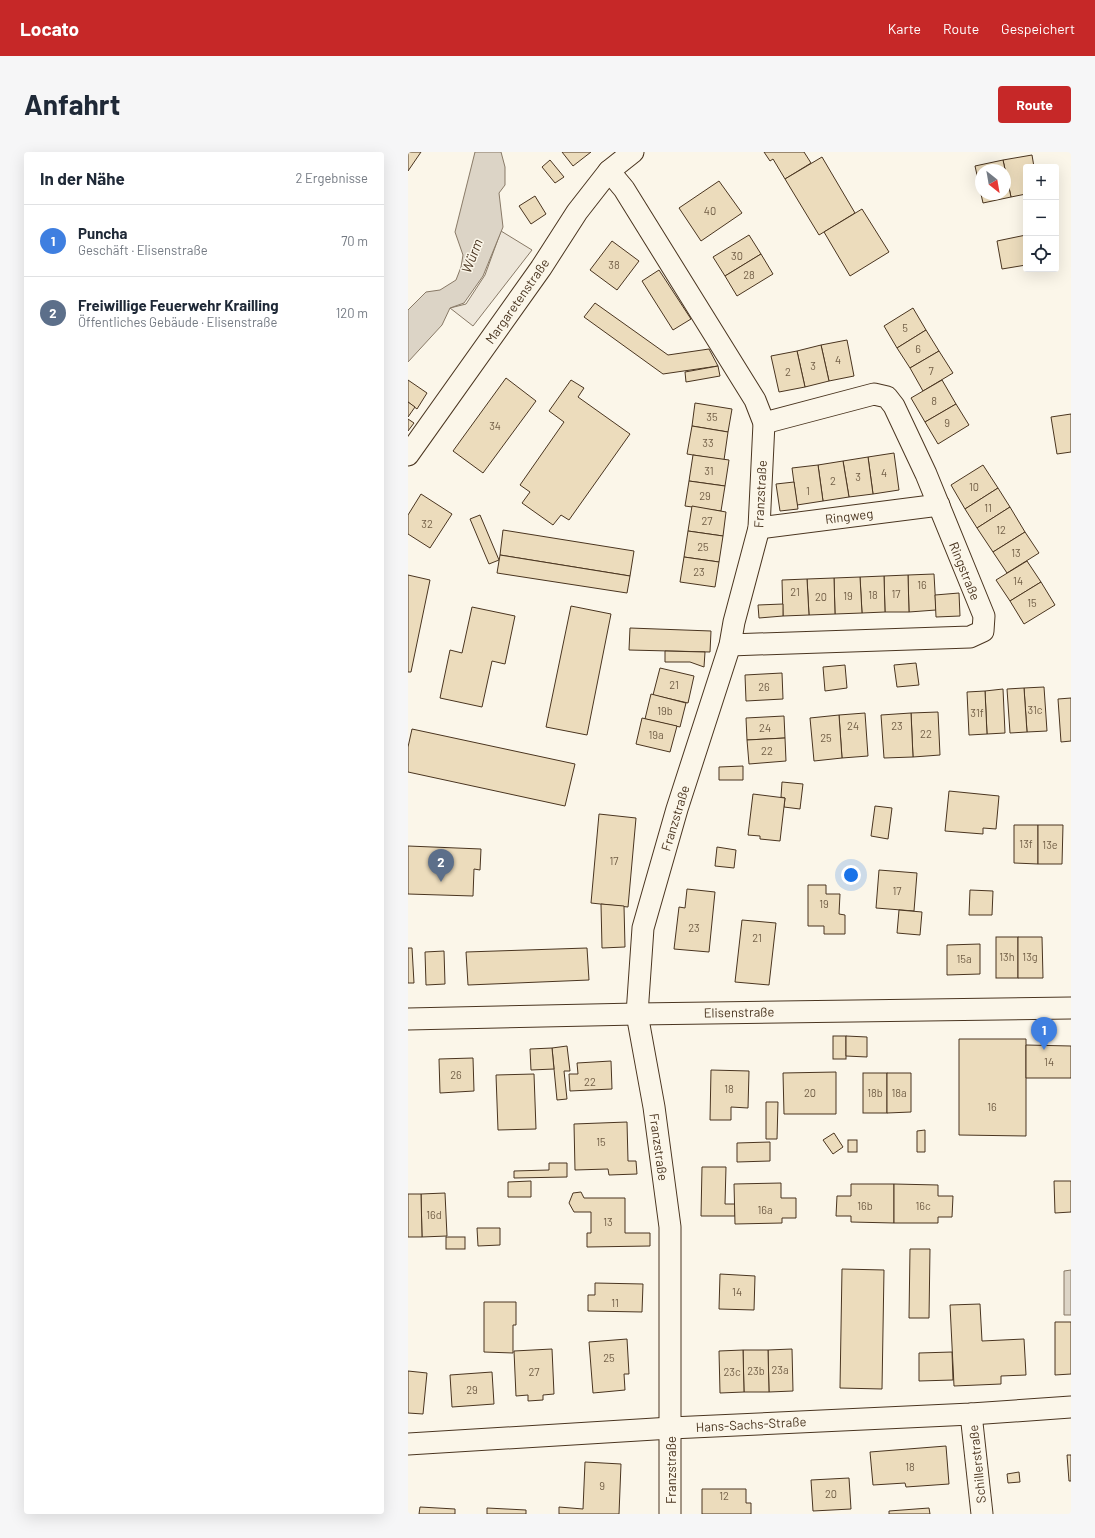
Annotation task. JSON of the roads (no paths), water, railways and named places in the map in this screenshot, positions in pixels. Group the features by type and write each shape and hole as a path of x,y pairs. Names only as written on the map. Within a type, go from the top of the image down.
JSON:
{"street":[{"name":"Margaretenstraße","path":"408,455 541,268 577,212 608,171 633,152"},
{"name":"Franzstraße","path":"608,171 624,189 751,393 764,423 759,528 734,622 730,645 677,810 643,928 637,1014 654,1107 670,1227 670,1514"},
{"name":"Ringstraße","path":"730,645 970,637 983,631 984,616 939,505 894,406 887,397 874,394 764,423"},
{"name":"Ringweg","path":"759,528 939,505"},
{"name":"Elisenstraße","path":"408,1019 637,1014 1071,1008"},
{"name":"Hans-Sachs-Straße","path":"408,1444 671,1428 971,1414 1071,1407"},
{"name":"Schillerstraße","path":"971,1414 982,1514"}],"water":[{"name":"Würm","path":"475,152 501,152 505,167 505,185 499,193 503,227 483,276 464,303 450,308 442,325 408,362 408,310 426,292 440,290 456,280 461,267 463,255 455,232"},
{"path":"1071,1270 1071,1315 1064,1315 1064,1271"}],"place":[{"name":"Freiwillige Feuerwehr Krailling","path":"441,882"},
{"name":"Puncha","path":"1044,1050"}]}
